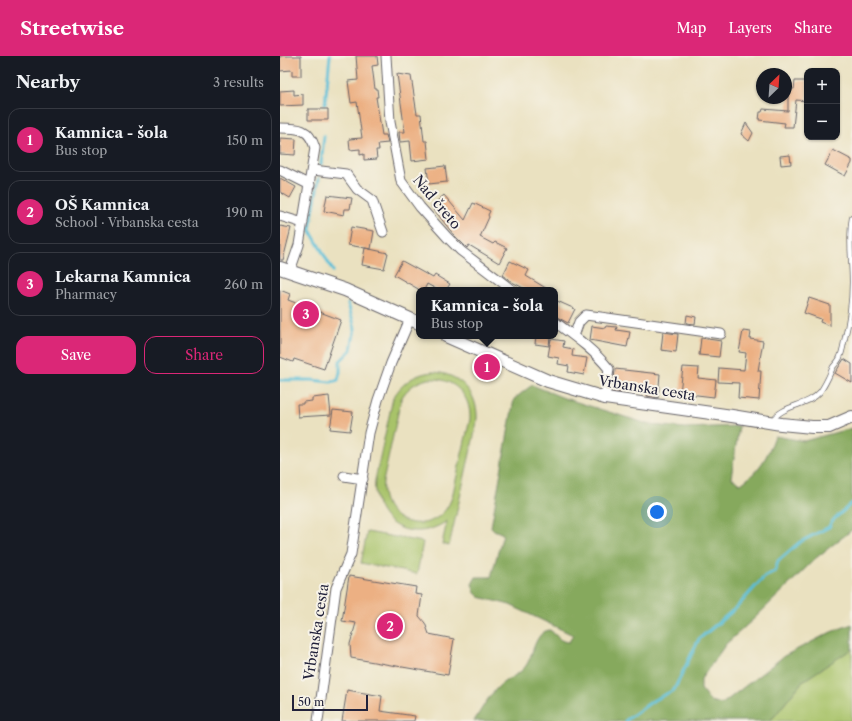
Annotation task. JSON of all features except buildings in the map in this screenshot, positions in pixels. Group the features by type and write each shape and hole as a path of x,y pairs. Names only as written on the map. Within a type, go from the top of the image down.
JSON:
{"street":[{"name":"Nad čreto","path":"386,56 390,122 401,181 446,237 508,287"},
{"path":"280,128 306,131 313,139 315,148 313,170 299,245 285,270"},
{"path":"280,170 310,185"},
{"path":"313,170 346,174 357,189 372,200 383,232"},
{"path":"280,216 303,223"},
{"name":"Vrbanska cesta","path":"285,270 345,290 414,321 391,362 369,433 363,479 354,525 351,554 336,588 318,721"},
{"path":"574,336 579,322 586,315 721,334"},
{"path":"558,324 601,359 609,369 605,398"},
{"name":"Vrbanska cesta","path":"453,339 548,381 605,398 771,423 812,427 829,427 852,416"},
{"path":"344,476 363,479"}],"lane":[{"path":"771,423 775,416 782,411 814,398 827,381 833,367 840,357 848,326 851,298 852,281 850,229 852,218"}],"green space":[{"path":"426,373 443,373 461,382 473,397 476,406 476,427 449,546 442,544 447,521 434,528 420,531 408,530 396,526 387,519 380,508 376,495 375,480 393,398 400,388 409,380","holes":["428,379 437,379 452,384 463,395 467,402 470,419 452,497 445,511 435,519 423,523 410,522 399,518 390,509 384,497 383,482 401,399 406,392 416,384"]},
{"path":"532,385 564,398 651,425 685,428 739,426 731,478 741,484 753,474 762,463 775,436 804,441 852,428 852,530 816,558 726,644 701,679 701,689 710,701 722,704 784,656 831,632 852,624 852,649 803,681 773,718 768,721 474,721 497,688 525,667 540,635 550,630 560,640 569,642 573,635 510,605 479,597 475,593 472,584 476,577 491,577 503,534 491,527 514,399"},
{"path":"367,532 423,542 417,574 361,563"},
{"path":"852,649 852,721 768,721 773,718 803,681"}],"waterway":[{"path":"325,104 330,56"},
{"path":"321,164 324,136"},
{"path":"319,178 310,230 333,271"},
{"path":"280,380 311,380 331,382 338,380 340,361 351,350 355,328 348,304"},
{"path":"625,721 654,700 674,690 699,639 736,608 765,576 775,571 778,561 800,542 829,527 832,521 852,503"}],"place":[{"name":"Lekarna Kamnica","path":"306,314"},
{"name":"Kamnica - šola","path":"487,367"},
{"name":"OŠ Kamnica","path":"390,626"}]}
